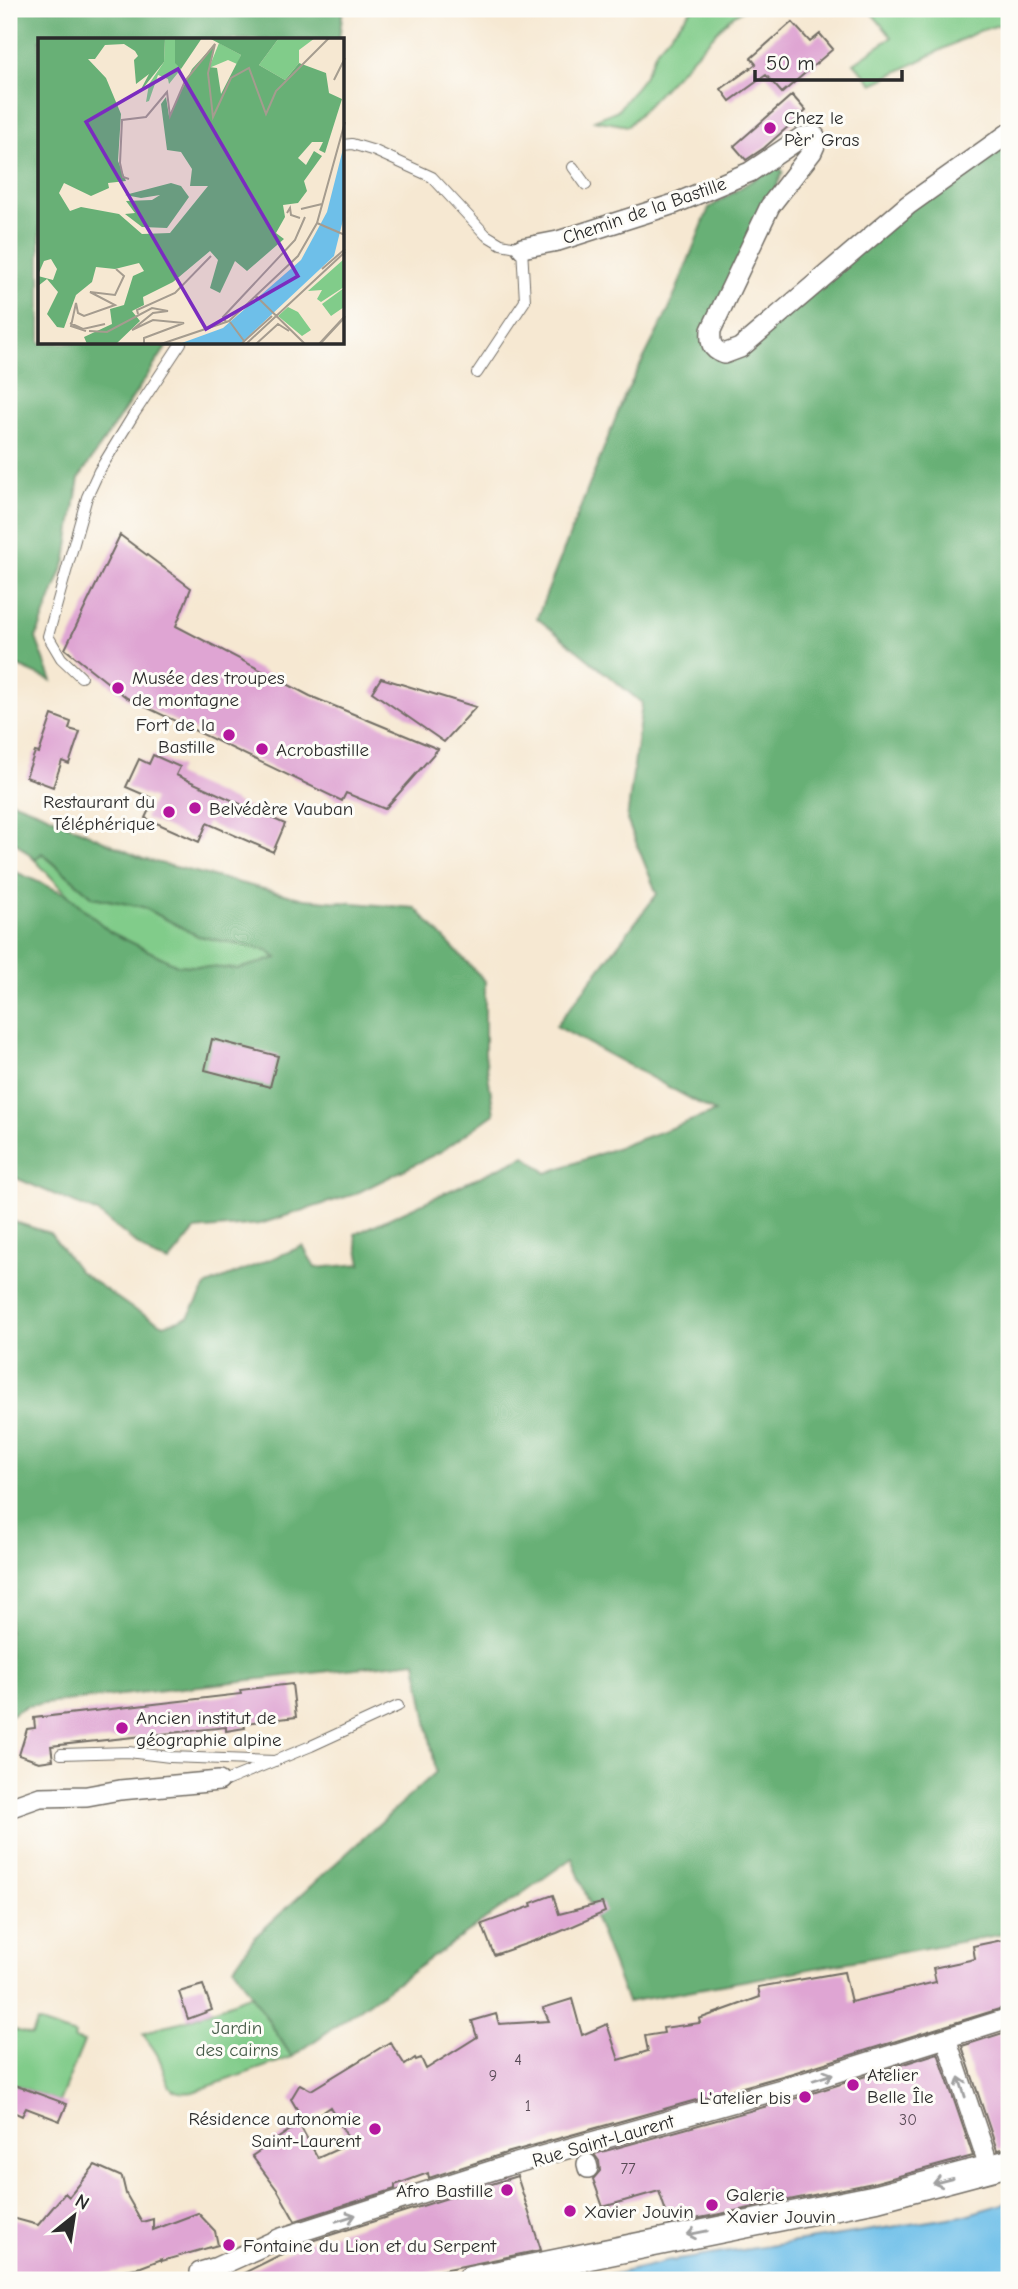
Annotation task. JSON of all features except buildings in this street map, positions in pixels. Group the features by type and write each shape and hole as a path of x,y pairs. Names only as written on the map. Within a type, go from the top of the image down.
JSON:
{"main road":[{"path":"470,2280 584,2272 999,2166"}],"street":[{"name":"Chemin de la Bastille","path":"522,248 558,241 674,204 750,172 802,137 814,136 816,143 812,152 770,206 711,330 710,342 714,350 724,354 740,348 908,205 1009,133"},
{"path":"9,1808 40,1797 87,1796 120,1790 219,1781"},
{"name":"Rue Saint-Laurent","path":"201,2276 281,2238 506,2166 784,2089 1009,2018"},
{"path":"948,2038 949,2047 999,2166"}],"lane":[{"name":"Chemin de la Bastille","path":"345,145 352,144 375,151 432,177 485,235 501,244 522,248"},
{"path":"573,167 586,185"},
{"path":"477,373 525,301 522,248"},
{"path":"78,675 61,658 48,636 87,497 99,471 127,425 180,345"},
{"path":"219,1781 275,1761 398,1706"},
{"path":"61,1754 128,1752 170,1757 275,1761"}],"green space":[{"path":"9,9 343,9 339,38 38,38 38,345 168,345 79,478 66,560 36,638 52,681 9,662"},
{"path":"692,9 744,9 729,19 628,126 594,120 618,110 644,77 657,49"},
{"path":"868,9 1009,9 1009,22 979,31 873,84 854,63 892,37"},
{"path":"1009,133 1009,1933 627,2002 572,1858 292,2057 234,1967 256,1936 436,1772 416,1661 26,1706 9,1716 9,1220 50,1233 79,1271 133,1309 164,1325 188,1317 207,1285 303,1246 315,1268 361,1264 355,1234 525,1156 547,1173 715,1112 556,1026 657,894 627,820 642,703 537,618 624,397 669,309 709,208 773,167 779,167 783,172 711,330 724,354"},
{"path":"9,800 143,859 304,899 415,908 485,981 485,1054 494,1114 442,1151 355,1194 260,1224 195,1230 169,1262 152,1256 98,1213 9,1175 9,869 68,895 110,932 177,965 238,969 277,958 266,950 198,936 143,907 93,897 42,853 35,860 9,836"},
{"path":"41,853 93,897 143,907 198,936 266,950 278,959 238,969 177,965 110,932 68,895 35,860"},
{"name":"Jardin des cairns","path":"251,1995 292,2057 193,2092 183,2093 172,2089 157,2055 143,2034"},
{"path":"37,2022 75,2035 74,2039 84,2042 59,2102 9,2083 9,2028 32,2035"}],"water":[{"path":"1009,2202 1009,2280 590,2280 665,2262 962,2216"}],"place":[{"name":"Chez le Pèr' Gras","path":"770,128"},
{"name":"Musée des troupes de montagne","path":"118,688"},
{"name":"Fort de la Bastille","path":"229,735"},
{"name":"Acrobastille","path":"262,749"},
{"name":"Belvédère Vauban","path":"195,808"},
{"name":"Restaurant du Téléphérique","path":"169,812"},
{"name":"Ancien institut de géographie alpine","path":"122,1728"},
{"name":"Atelier Belle Île","path":"853,2085"},
{"name":"L'atelier bis","path":"805,2097"},
{"name":"Résidence autonomie Saint-Laurent","path":"375,2129"},
{"name":"Afro Bastille","path":"507,2190"},
{"name":"Galerie Xavier Jouvin","path":"712,2205"},
{"name":"Xavier Jouvin","path":"570,2211"},
{"name":"Fontaine du Lion et du Serpent","path":"229,2245"}]}
